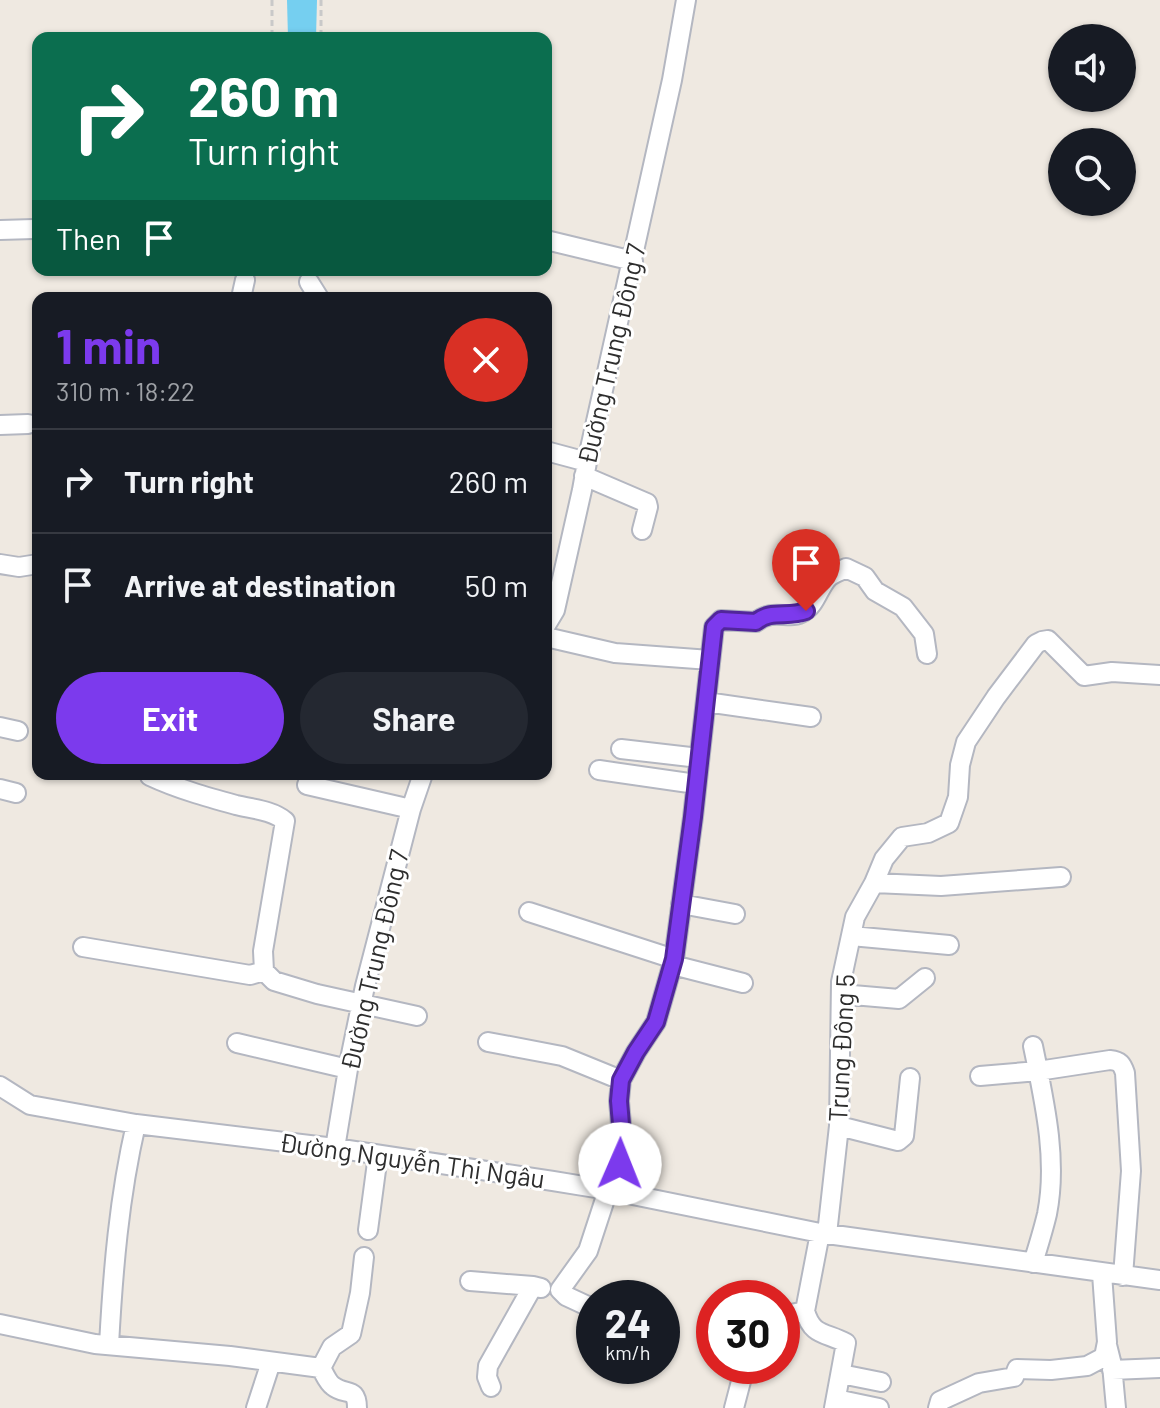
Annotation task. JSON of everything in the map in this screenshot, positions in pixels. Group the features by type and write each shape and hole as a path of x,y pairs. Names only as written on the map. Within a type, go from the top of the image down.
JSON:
{"street":[{"name":"Đường Trung Đông 7","path":"552,615 633,261 686,0"},
{"path":"0,230 32,229"},
{"path":"552,241 633,261"},
{"path":"0,425 28,424"},
{"path":"552,454 647,503 642,530"},
{"path":"0,564 19,567 32,565"},
{"path":"560,1290 588,1251 613,1191 622,1136 621,1080 656,1022 674,962 714,627 721,620 756,622 763,616 780,613 797,615 806,611 829,577 846,568 865,577 875,591 903,607 924,634 927,654"},
{"path":"552,638 615,653 710,660"},
{"name":"Trung Đông 5","path":"805,1311 823,1234 839,1126 841,982 855,917 884,859 902,837 928,833 949,823 958,797 960,765 966,742 1036,644 1048,640 1084,676 1112,672 1160,675"},
{"path":"706,702 811,717"},
{"path":"621,749 699,758"},
{"path":"599,770 696,784"},
{"path":"160,780 184,790 277,814 285,821 263,951 264,971 274,981 317,994 417,1016"},
{"name":"Đường Trung Đông 7","path":"335,1148 362,1003 421,780"},
{"path":"307,785 411,809"},
{"path":"874,883 941,886 1061,877"},
{"path":"681,904 735,914"},
{"path":"529,912 743,983"},
{"path":"851,936 949,945"},
{"path":"83,947 250,975 264,971"},
{"path":"841,994 899,999 925,978"},
{"path":"488,1042 562,1056 621,1080"},
{"path":"237,1043 348,1069"},
{"path":"1033,1046 1051,1157 1047,1213 1033,1263"},
{"path":"980,1076 1110,1060 1122,1064 1131,1171 1123,1276"},
{"path":"839,1126 898,1141 904,1136 910,1078"},
{"name":"Đường Nguyễn Thị Ngâu","path":"0,1086 30,1105 136,1124 335,1148 613,1191 823,1234 1160,1280"},
{"path":"109,1345 116,1239 125,1171 136,1124"},
{"path":"368,1230 378,1155"},
{"path":"321,1368 332,1347 351,1334 364,1257"},
{"path":"1102,1274 1116,1408"},
{"path":"470,1281 560,1290 576,1301"},
{"path":"491,1387 487,1377 488,1366 533,1286"},
{"path":"800,1312 805,1311 809,1323 820,1333 846,1343 835,1403 879,1408"},
{"path":"0,1324 95,1344 321,1368"},
{"path":"938,1408 940,1401 979,1383 1014,1377 1017,1369 1051,1370 1087,1366 1104,1357 1107,1342"},
{"path":"256,1408 271,1362"},
{"path":"321,1368 332,1386 353,1394 357,1408"},
{"path":"1112,1370 1160,1368"},
{"path":"841,1374 881,1382"},
{"path":"734,1408 740,1384"}],"path":[{"path":"272,0 272,32"},
{"path":"321,0 321,32"}],"water":[{"path":"287,0 317,0 316,32 288,32"}],"route":[{"path":"620,1164 621,1080 656,1022 674,959 714,627 721,620 756,622 763,616 780,613 797,615 806,611"}]}
